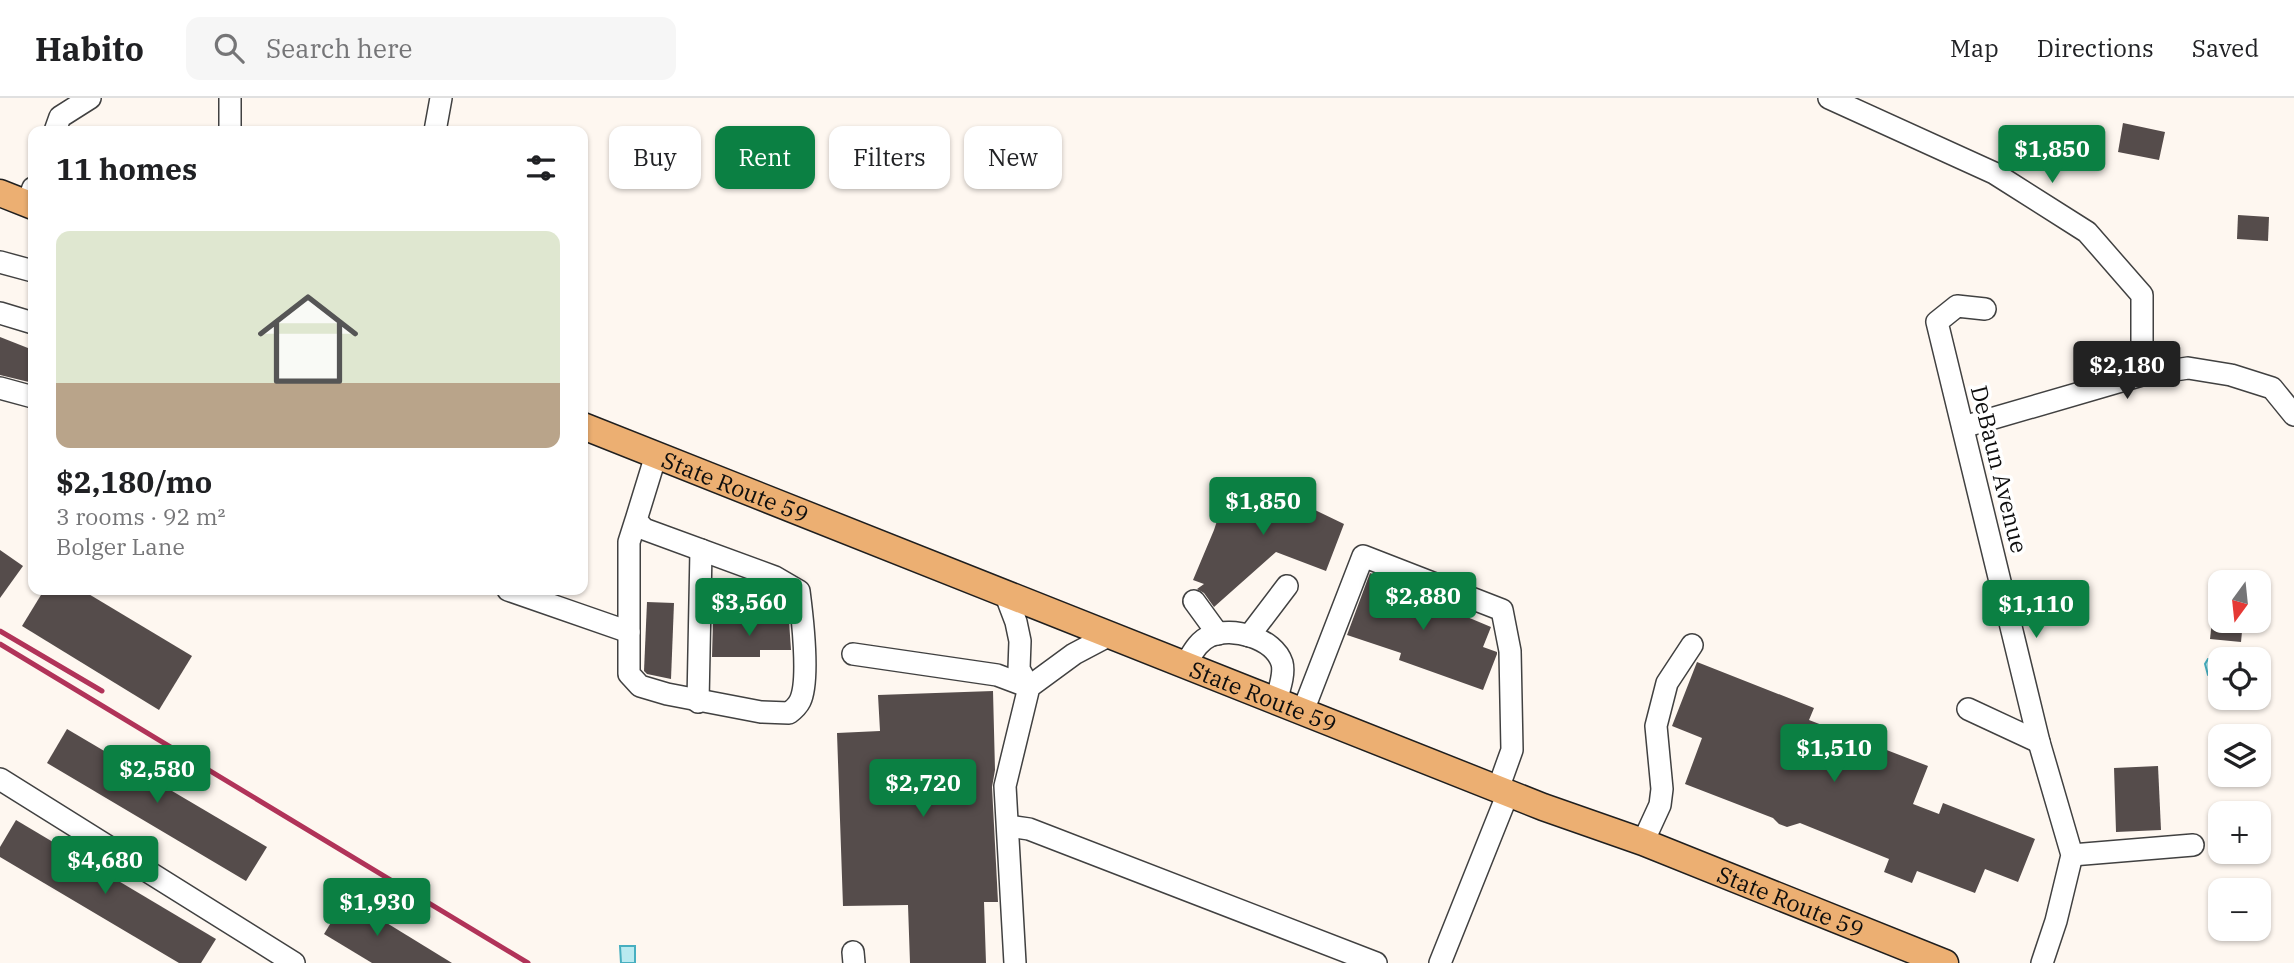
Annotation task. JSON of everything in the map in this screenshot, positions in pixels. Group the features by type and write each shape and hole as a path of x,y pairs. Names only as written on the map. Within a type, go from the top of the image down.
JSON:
{"main road":[{"path":"0,193 28,198"},
{"name":"State Route 59","path":"588,428 1503,791 1643,842 1945,963"}],"street":[{"path":"61,126 60,117 90,98"},
{"path":"230,98 230,126"},
{"path":"436,126 441,98"},
{"path":"1829,98 1994,173 2087,232 2142,295 2142,375"},
{"path":"0,262 28,270"},
{"name":"DeBaun Avenue","path":"1985,309 1957,306 1937,322 2039,742 2072,855 2056,921 2042,963"},
{"path":"0,313 28,321"},
{"path":"1963,427 2142,375 2188,368 2231,374 2272,388 2294,415"},
{"path":"0,388 28,396"},
{"path":"636,520 644,529 775,577 799,591 804,684 800,701 789,713 761,712 698,702 640,686 629,674 629,542 656,455"},
{"path":"698,702 701,550"},
{"path":"1303,712 1363,556 1502,610 1510,651 1512,750 1503,791 1440,963"},
{"path":"1249,636 1287,586"},
{"path":"1005,593 1020,641 1019,669 1029,687"},
{"path":"522,595 629,632"},
{"path":"1194,601 1218,634"},
{"path":"1185,665 1198,645 1209,636 1233,632 1249,636 1273,650 1282,663 1282,677 1276,701"},
{"path":"1015,963 1005,786 1029,687 1074,654 1110,635"},
{"path":"1643,842 1660,805 1662,789 1656,726 1667,683 1692,645"},
{"path":"853,654 998,675 1029,687"},
{"path":"1968,709 2039,742"},
{"path":"0,779 294,963"},
{"path":"1009,826 1029,829 1376,963"},
{"path":"2072,855 2193,845"}],"water":[{"path":"620,946 635,946 635,963 621,963"}],"building":[{"path":"2123,123 2165,132 2159,160 2118,152"},
{"path":"2238,215 2269,217 2268,241 2237,239"},
{"path":"0,337 28,348 28,382 0,375"},
{"path":"1285,480 1290,498 1344,524 1326,571 1276,552 1214,607 1204,593 1197,589 1204,584 1193,580 1228,488"},
{"path":"0,550 23,566 0,598"},
{"path":"1370,573 1423,593 1422,598 1491,627 1483,647 1497,654 1483,690 1399,660 1401,653 1347,635"},
{"path":"41,595 90,595 192,656 159,710 22,626"},
{"path":"647,602 674,603 671,679 644,671"},
{"path":"713,621 789,621 791,650 760,650 760,657 712,657"},
{"path":"2211,634 2242,634 2241,642 2210,639"},
{"path":"1697,662 1814,708 1809,720 1928,766 1913,804 1939,814 1943,803 2035,839 2018,882 1985,869 1975,893 1917,871 1912,883 1884,872 1889,859 1800,823 1787,827 1773,818 1685,784 1702,738 1672,726"},
{"path":"993,691 995,770 992,787 998,902 984,902 986,963 910,963 908,905 843,906 837,733 880,731 878,695"},
{"path":"67,729 267,847 246,881 47,763"},
{"path":"2158,766 2161,830 2116,832 2114,768"},
{"path":"16,820 216,939 201,963 179,963 0,857 0,847"},
{"path":"346,898 452,963 372,963 324,934"}],"railway":[{"path":"0,631 102,691"},
{"path":"0,644 528,963"}]}
